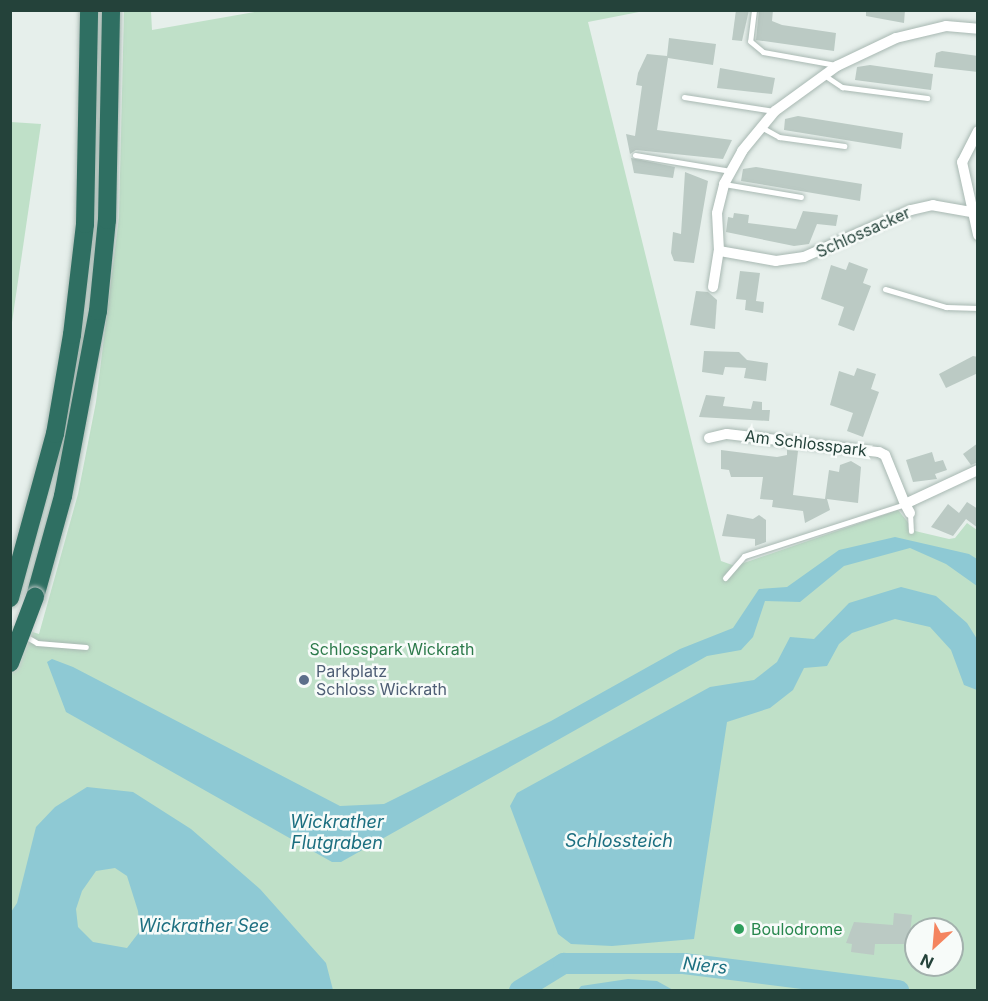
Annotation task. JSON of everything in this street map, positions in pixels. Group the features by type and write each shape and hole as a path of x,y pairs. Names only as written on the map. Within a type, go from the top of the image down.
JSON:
{"highway":[{"path":"13,593 53,445 72,335 85,224 89,10"},
{"path":"10,663 35,597 63,496 98,311 107,220 111,10"}],"street":[{"path":"713,287 719,251 717,213 724,184 730,171 775,111 837,66 896,38 946,26 978,29"},
{"path":"978,131 962,162 970,212 978,235"},
{"name":"Schlossacker","path":"719,251 776,261 804,257 911,210 933,205 970,212"},
{"name":"Am Schlosspark","path":"710,438 727,434 879,452 885,455 908,508"},
{"path":"908,508 978,470"}],"lane":[{"path":"754,10 750,41 764,52 837,66"},
{"path":"824,75 842,87 927,98"},
{"path":"684,97 775,111"},
{"path":"761,127 779,137 844,146"},
{"path":"635,155 730,171"},
{"path":"724,184 801,197"},
{"path":"885,289 946,307 978,308"},
{"path":"725,578 744,556 908,508 911,531"},
{"path":"10,628 37,643 86,647"}],"green space":[{"name":"Schlosspark Wickrath","path":"266,10 644,11 588,22 721,561 735,566 898,510 915,531 949,539 955,538 967,523 977,530 977,990 11,990 10,625 39,634 78,494 96,402 119,217 124,11 151,11 152,30"},
{"path":"10,122 41,124 11,329"}],"water":[{"name":"Wickrather Flutgraben","path":"895,537 969,554 977,559 977,586 946,564 910,548 844,566 800,602 765,601 753,637 741,650 707,656 341,862 332,862 66,712 47,662 52,659 73,667 340,806 384,804 551,721 680,649 733,628 759,589 787,587 839,550"},
{"name":"Schlossteich","path":"901,587 936,596 967,623 977,639 977,690 964,685 951,650 930,627 895,619 852,633 839,644 827,666 804,668 793,690 770,708 727,722 694,939 612,946 571,944 558,934 510,806 517,793 710,687 754,680 777,662 790,637 814,639 849,603"},
{"name":"Wickrather See","path":"87,787 133,792 191,829 260,889 326,963 333,990 11,990 11,912 17,903 36,827 55,807","holes":["115,868 127,876 138,911 140,931 127,948 93,942 78,927 76,909 82,891 96,871"]},
{"path":"628,979 657,981 673,990 578,990 581,986"}],"building":[{"path":"736,10 749,10 742,41 732,40"},
{"path":"759,10 773,10 772,21 782,25 836,33 834,51 756,40"},
{"path":"866,10 905,10 904,23 866,16"},
{"path":"669,38 716,44 713,65 668,58 657,130 732,140 723,159 636,150 630,154 626,134 635,136 642,86 636,85 638,73 647,54 667,56"},
{"path":"942,51 978,56 978,72 934,67 936,53"},
{"path":"870,65 933,74 931,90 855,80 857,67"},
{"path":"720,68 775,78 772,94 717,88"},
{"path":"798,116 903,133 901,149 784,130 785,119"},
{"path":"631,158 675,167 673,178 634,173"},
{"path":"756,167 862,184 860,201 741,181 743,169"},
{"path":"685,172 708,181 694,263 674,261 671,253 673,232 681,234"},
{"path":"803,211 838,215 836,226 817,224 809,244 794,246 726,232 728,217 733,218 734,213 749,215 748,223 796,229"},
{"path":"849,262 868,269 863,283 871,286 854,331 838,325 844,307 821,299 831,265 846,270"},
{"path":"740,271 760,273 756,301 764,302 763,313 745,310 746,300 736,299"},
{"path":"696,291 708,292 717,300 715,329 690,325"},
{"path":"704,351 739,352 747,360 768,363 766,381 744,378 746,368 725,367 723,375 702,372"},
{"path":"973,356 978,357 978,373 946,388 939,374"},
{"path":"857,368 876,374 871,389 879,392 863,437 847,431 853,413 830,405 839,371 854,376"},
{"path":"706,395 725,397 723,406 751,409 753,401 762,402 762,410 770,410 769,421 699,417"},
{"path":"978,443 978,462 971,465 963,454"},
{"path":"721,450 777,457 787,455 787,450 798,451 793,495 825,499 829,470 839,472 840,465 851,461 861,467 858,503 827,499 830,510 805,523 803,511 772,507 773,500 760,499 763,477 731,477 729,470 721,469"},
{"path":"932,452 935,462 943,460 947,470 935,474 937,479 913,482 906,460"},
{"path":"967,502 978,509 978,528 966,519 953,536 931,527 948,504 959,513"},
{"path":"727,514 753,519 759,515 766,520 766,542 755,546 755,539 722,536"},
{"path":"894,913 912,915 912,917 904,917 904,944 875,944 874,955 851,952 852,944 846,943 854,922 893,925"}],"waterway":[{"name":"Niers","path":"519,990 563,963 683,963 898,990"}],"place":[{"name":"Parkplatz Schloss Wickrath","path":"304,680"},
{"name":"Boulodrome","path":"739,929"}]}
